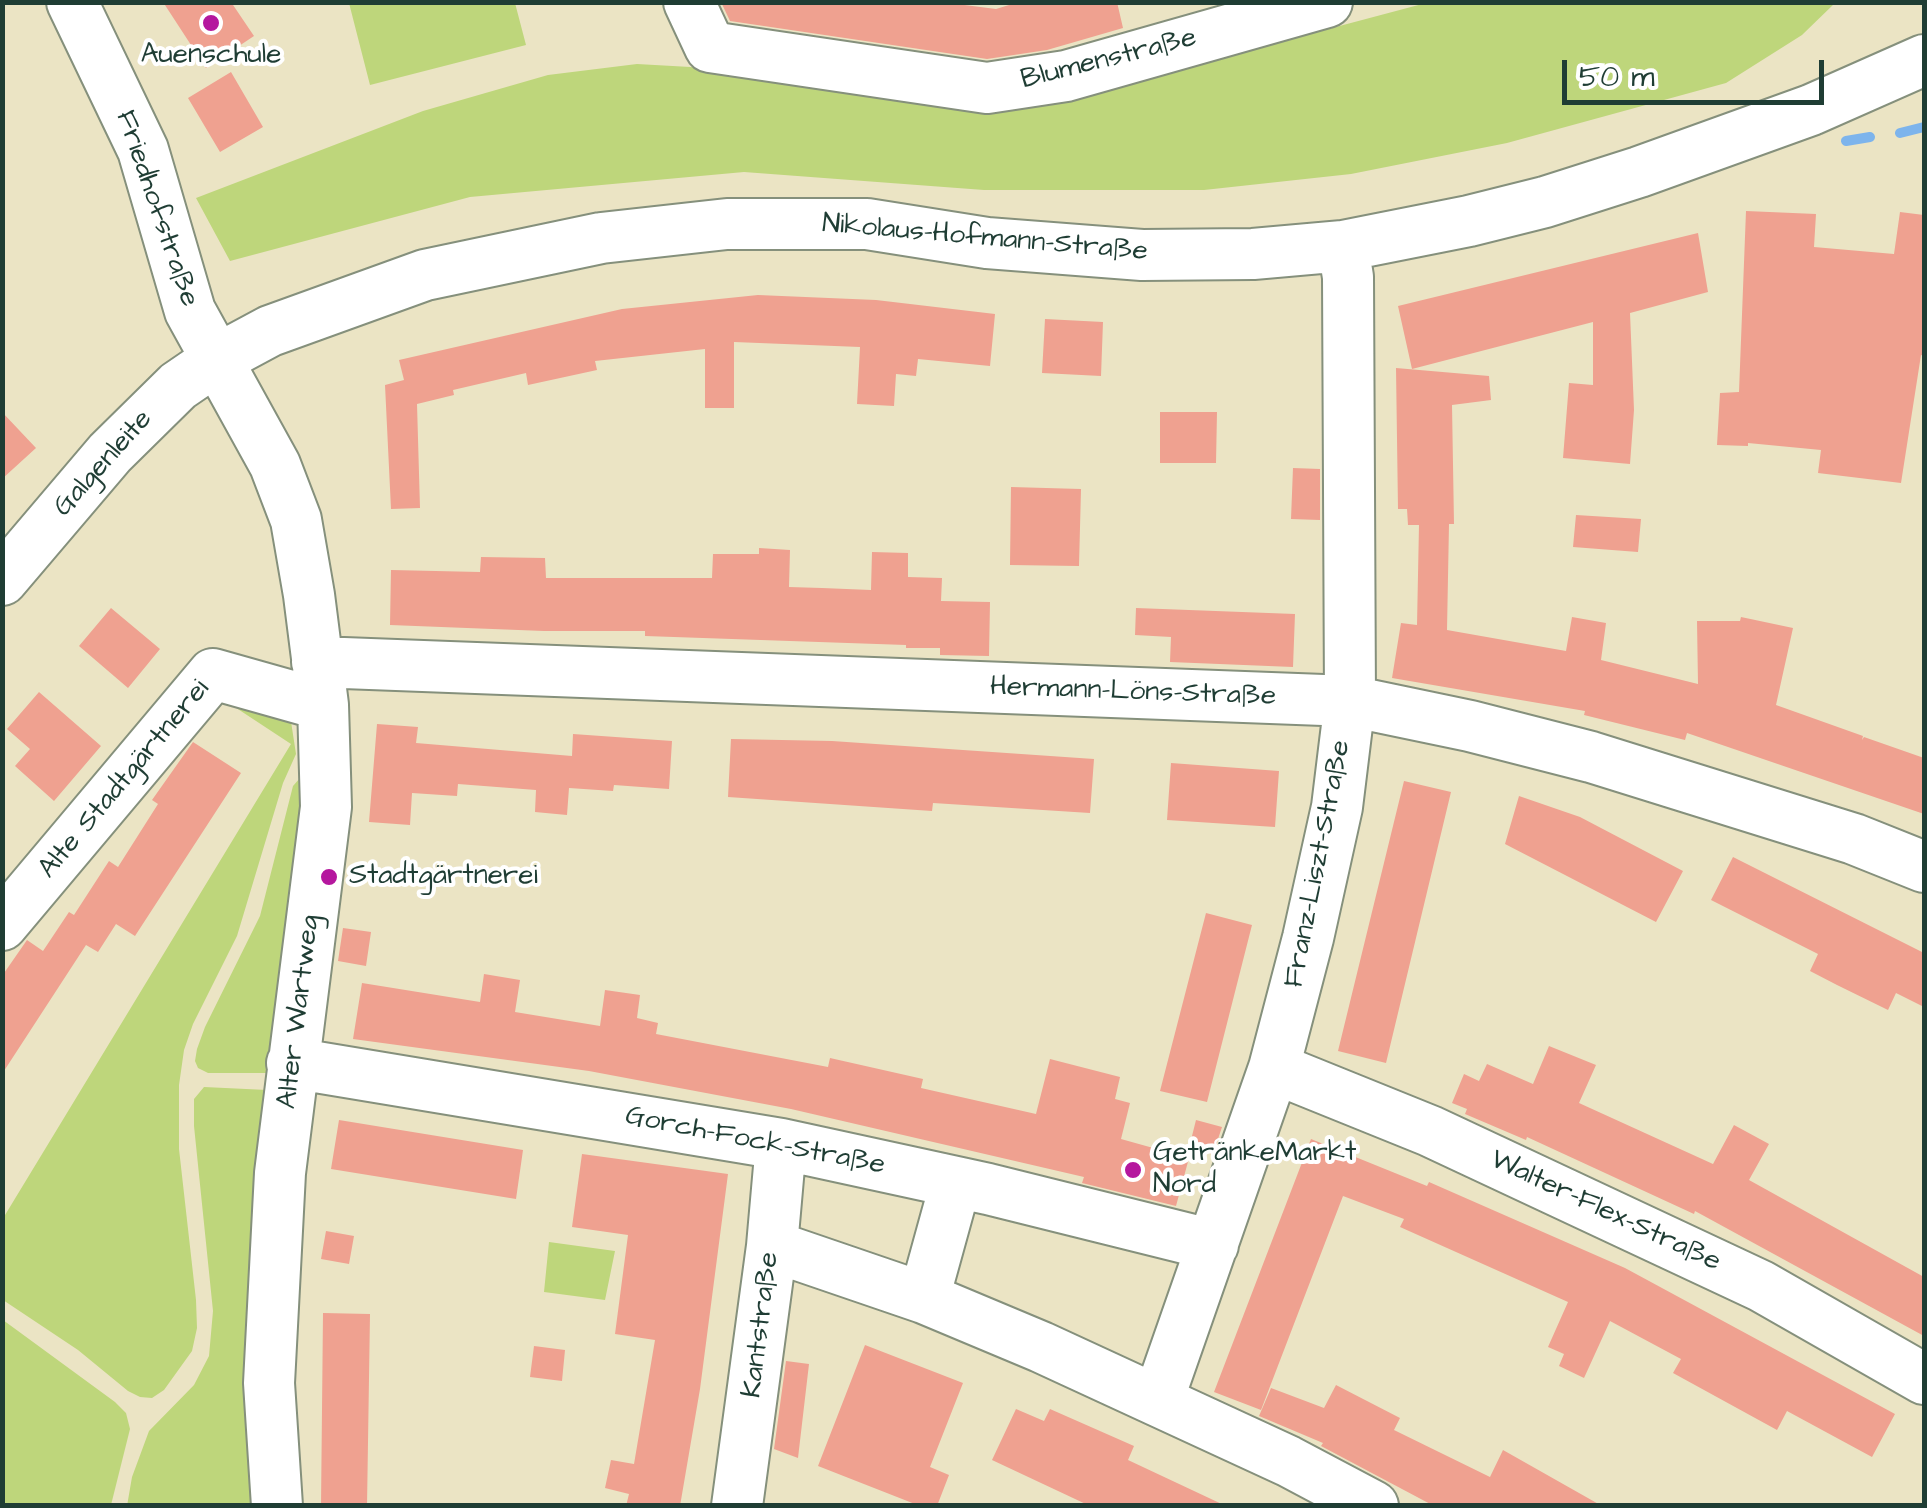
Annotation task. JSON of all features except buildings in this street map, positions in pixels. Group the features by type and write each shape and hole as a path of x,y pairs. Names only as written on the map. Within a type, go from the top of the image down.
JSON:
{"street":[{"name":"Friedhofstraße","path":"72,2 143,150 190,311 216,360"},
{"name":"Blumenstraße","path":"689,2 710,47 987,88 1066,76 1176,22 1326,2"},
{"name":"Nikolaus-Hofmann-Straße","path":"216,360 270,331 425,275 601,238 727,224 867,224 987,242 1142,255 1253,254 1343,246 1545,202 1639,172 1811,110 1924,60"},
{"name":"Franz-Liszt-Straße","path":"1158,1400 1274,1068 1337,806 1350,701 1348,277 1343,246"},
{"name":"Galgenleite","path":"2,580 148,412 216,360"},
{"name":"Alter Wartweg","path":"216,360 275,466 296,520 320,684 326,807 280,1173 269,1382 277,1506"},
{"name":"Alte Stadtgärtnerei","path":"2,925 213,674 320,684"},
{"name":"Hermann-Löns-Straße","path":"320,684 1350,701 1591,757 1854,839 1924,866"},
{"name":"Gorch-Fock-Straße","path":"292,1063 781,1144 1213,1245"},
{"name":"Walter-Flex-Straße","path":"1274,1068 1430,1131 1762,1286 1924,1380"},
{"name":"Kantstraße","path":"737,1506 772,1246 781,1144"},
{"path":"924,1298 956,1182"},
{"path":"772,1246 924,1298 1041,1347 1288,1461 1372,1506"}],"green space":[{"path":"349,3 515,3 526,45 370,85"},
{"path":"1426,3 1835,3 1802,35 1726,83 1507,143 1351,174 1204,190 984,190 744,172 470,197 230,261 196,198 423,111 548,75 637,64 726,69 1208,61"},
{"path":"215,694 290,715 296,754 283,783 237,936 184,1050 179,1085 179,1149 196,1300 197,1328 192,1351 164,1390 152,1398 140,1397 3,1300 2,1220 291,744"},
{"path":"307,770 272,1070 208,1073 198,1068 197,1049 260,916 293,786"},
{"path":"204,1087 267,1090 261,1505 127,1506 132,1477 149,1431 194,1385 209,1356 213,1311 194,1126 194,1099"},
{"path":"549,1242 615,1251 605,1300 544,1292"},
{"path":"3,1320 126,1413 130,1429 111,1505 3,1505"}],"waterway":[{"path":"1900,133 1924,127"},
{"path":"1846,141 1870,137"}],"place":[{"name":"Auenschule","path":"211,23"},
{"name":"Stadtgärtnerei","path":"329,877"},
{"name":"GetränkeMarkt Nord","path":"1133,1170"}]}
